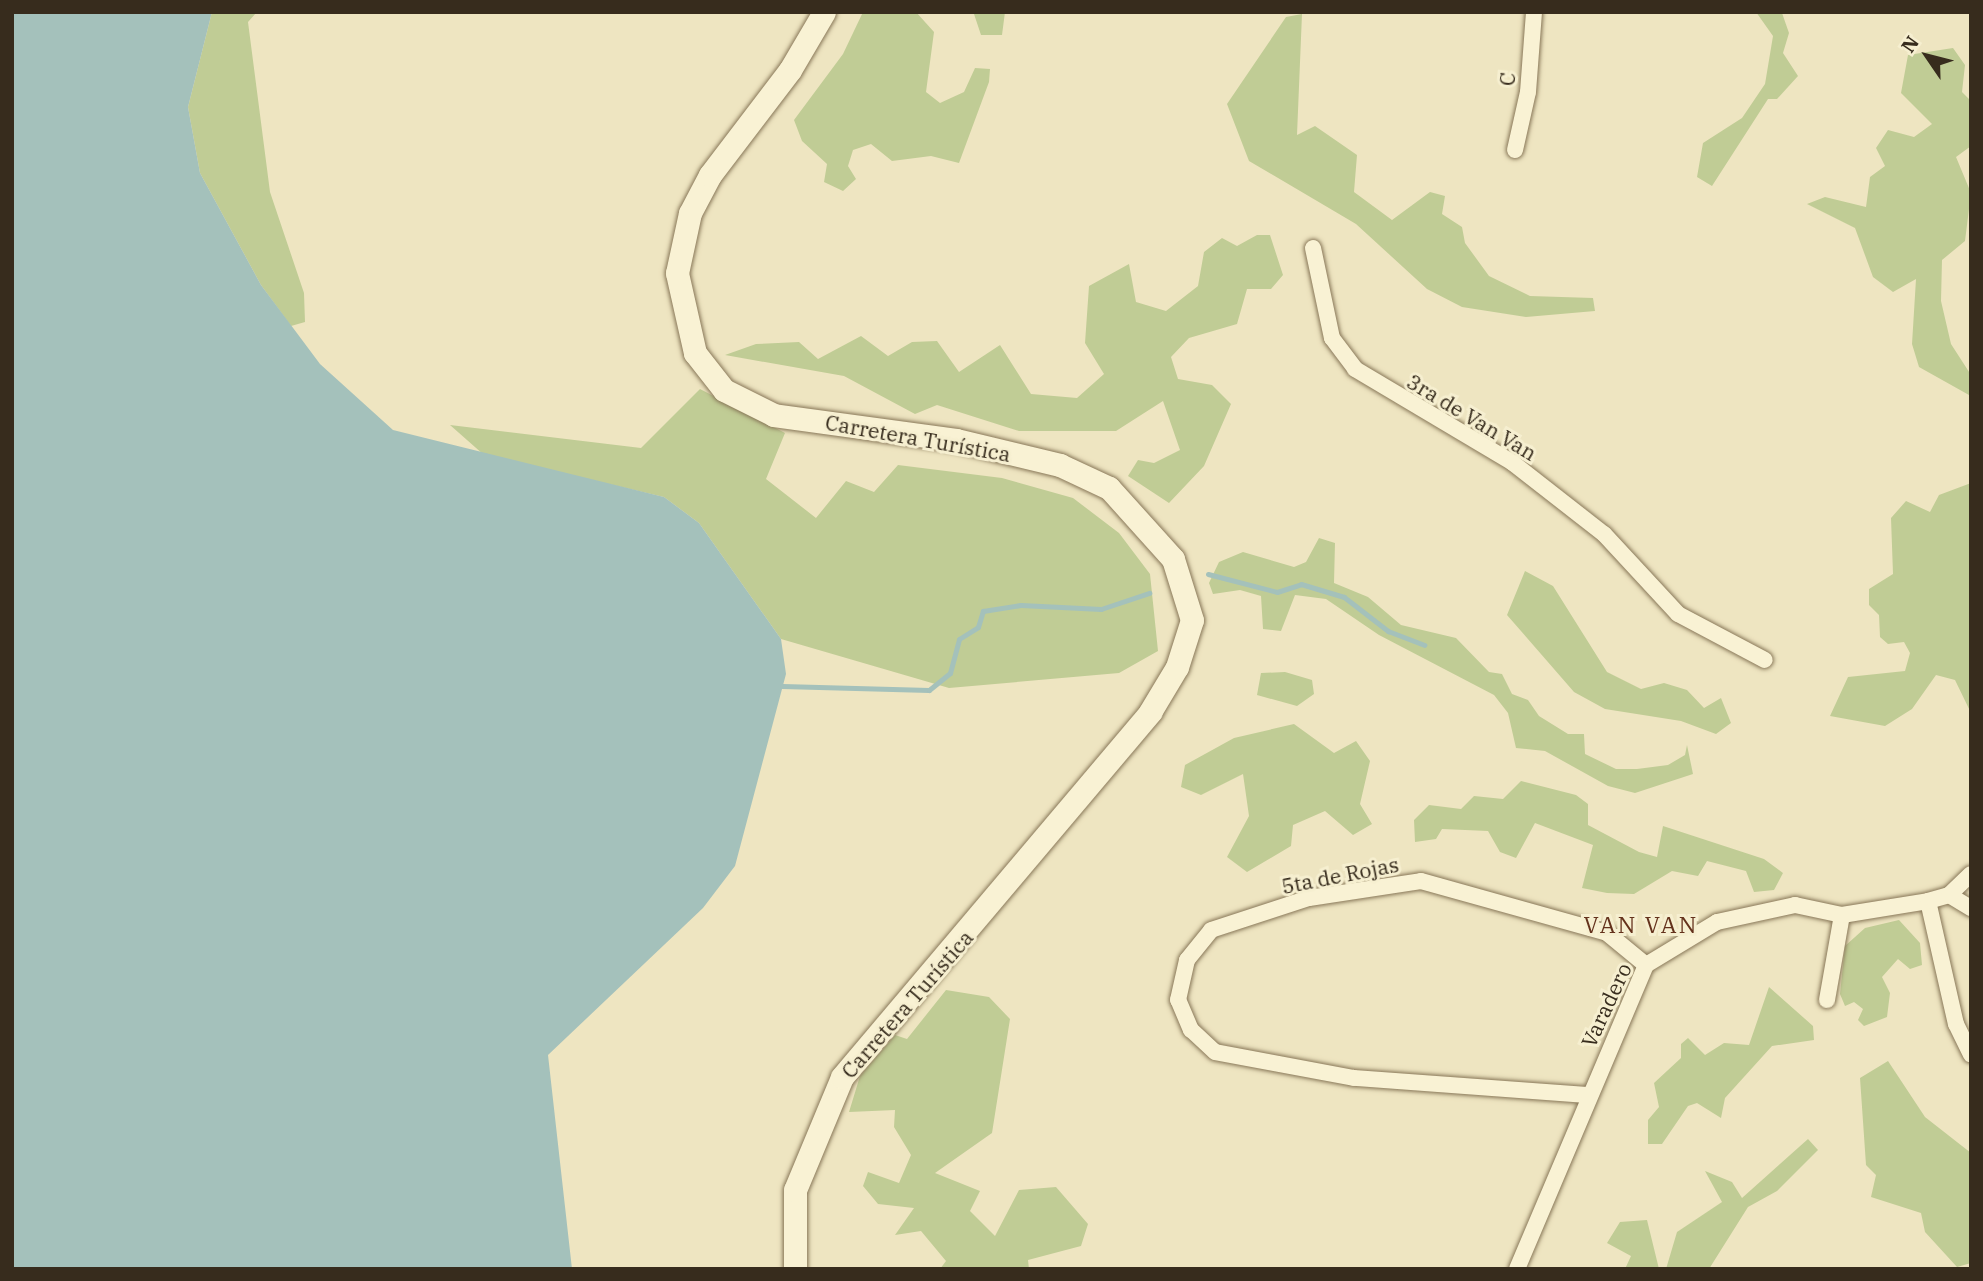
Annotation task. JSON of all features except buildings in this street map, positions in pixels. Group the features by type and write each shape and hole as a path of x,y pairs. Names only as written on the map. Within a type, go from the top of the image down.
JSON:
{"main road":[{"name":"Carretera Turística","path":"795,1269 795,1190 842,1077 1150,712 1177,667 1192,620 1173,559 1109,488 1060,465 956,440 774,415 724,390 695,353 677,274 691,213 709,175 790,70 824,12"}],"street":[{"name":"C","path":"1515,150 1528,92 1534,12"},
{"name":"3ra de Van Van","path":"1313,248 1332,338 1355,369 1513,463 1604,534 1678,614 1765,660"},
{"name":"Varadero","path":"1517,1269 1587,1095 1646,965 1717,922 1795,905 1842,915 1928,901 1949,895 1971,874"},
{"name":"5ta de Rojas","path":"1587,1095 1354,1079 1214,1052 1191,1030 1178,1000 1187,960 1211,930 1309,898 1420,881 1607,933 1646,965"},
{"path":"1949,895 1971,908"},
{"path":"1928,901 1953,1014 1971,1055"},
{"path":"1827,1000 1842,915"}],"green space":[{"path":"212,12 257,12 248,22 270,192 304,293 305,322 291,326 261,285 200,173 188,107"},
{"path":"863,12 916,12 934,32 926,92 940,103 964,92 975,68 990,69 989,82 959,163 931,156 892,161 871,144 853,150 848,166 856,179 843,191 824,182 827,164 802,141 794,120 843,54"},
{"path":"931,12 1005,12 1002,35 981,35 974,14"},
{"path":"1756,12 1782,13 1789,33 1783,53 1798,76 1777,99 1768,99 1712,186 1697,177 1703,143 1742,118 1765,84 1773,36"},
{"path":"1302,14 1297,135 1315,126 1357,155 1354,192 1392,220 1430,192 1445,196 1442,214 1462,227 1465,243 1489,276 1530,296 1593,298 1595,311 1526,317 1462,307 1427,289 1356,224 1249,161 1227,104 1286,17"},
{"path":"1953,48 1965,65 1962,92 1971,101 1971,146 1956,157 1971,193 1965,241 1942,260 1941,301 1951,344 1971,375 1969,395 1919,367 1912,344 1916,279 1893,292 1873,277 1855,228 1807,204 1825,197 1866,207 1870,177 1885,166 1876,148 1888,130 1914,137 1932,124 1901,93 1908,55"},
{"path":"1257,235 1270,235 1283,275 1271,289 1247,289 1237,324 1189,338 1171,357 1178,379 1212,385 1231,404 1204,466 1169,503 1128,476 1138,460 1154,463 1180,450 1163,401 1116,431 1019,431 937,405 915,414 844,376 725,355 756,344 799,342 818,359 861,336 888,356 912,342 937,341 959,372 1000,345 1031,394 1077,398 1104,374 1085,343 1089,286 1129,264 1136,302 1166,311 1198,286 1204,252 1222,238 1237,246"},
{"path":"700,389 785,433 766,479 816,518 846,481 874,492 898,465 1002,478 1073,498 1119,533 1150,574 1158,651 1119,673 949,688 781,639 699,523 664,497 484,455 450,425 641,448"},
{"path":"1971,483 1971,713 1955,680 1936,675 1912,709 1885,726 1830,716 1848,677 1905,671 1910,653 1904,642 1888,644 1880,637 1879,615 1869,605 1869,589 1893,574 1891,518 1906,501 1930,512 1939,495"},
{"path":"1319,538 1335,543 1334,583 1368,597 1401,625 1456,638 1489,672 1502,674 1512,694 1528,700 1539,716 1568,734 1584,734 1585,754 1616,769 1637,769 1668,765 1685,755 1687,745 1693,774 1635,793 1608,786 1545,751 1516,748 1508,713 1494,695 1379,635 1326,599 1295,595 1281,631 1263,629 1261,596 1240,590 1213,594 1209,583 1219,562 1243,552 1294,567 1306,562"},
{"path":"1525,571 1553,586 1607,672 1641,689 1664,683 1687,690 1704,708 1721,698 1731,723 1716,734 1681,721 1605,709 1574,692 1507,615"},
{"path":"1285,672 1312,680 1314,694 1297,706 1257,695 1261,673"},
{"path":"1294,724 1334,753 1356,741 1370,761 1360,804 1372,824 1353,835 1325,811 1293,825 1291,846 1247,872 1227,857 1249,816 1243,774 1201,795 1181,787 1185,765 1234,738"},
{"path":"1521,781 1576,795 1588,804 1588,825 1639,852 1657,857 1663,826 1764,859 1783,873 1774,890 1754,892 1746,871 1707,861 1698,876 1672,871 1634,894 1607,893 1582,888 1593,845 1535,823 1516,858 1500,852 1488,831 1442,829 1436,839 1415,842 1414,820 1429,805 1461,809 1474,796 1503,799"},
{"path":"1899,920 1920,943 1922,965 1910,969 1898,959 1882,977 1890,993 1887,1017 1864,1026 1858,1020 1863,1009 1854,1002 1845,1006 1840,994 1845,946 1865,928"},
{"path":"1769,987 1813,1026 1814,1040 1772,1046 1725,1098 1721,1118 1697,1103 1688,1106 1662,1144 1648,1144 1648,1120 1659,1107 1654,1083 1681,1058 1681,1044 1688,1038 1705,1055 1724,1043 1749,1045"},
{"path":"946,990 989,997 1010,1019 992,1133 935,1173 980,1191 970,1211 995,1236 1019,1190 1056,1187 1088,1224 1081,1246 1028,1260 1029,1269 940,1269 946,1261 921,1231 895,1235 914,1208 878,1204 863,1186 868,1172 899,1183 911,1155 894,1127 895,1110 849,1112 860,1076 895,1035 907,1039"},
{"path":"1888,1061 1925,1117 1971,1153 1971,1263 1957,1267 1925,1232 1921,1213 1871,1197 1876,1175 1866,1165 1860,1078"},
{"path":"1808,1139 1818,1150 1777,1191 1748,1207 1709,1269 1666,1269 1677,1232 1722,1202 1705,1171 1732,1182 1742,1198"},
{"path":"1647,1220 1659,1269 1625,1269 1631,1256 1607,1243 1620,1222"}],"water":[{"path":"12,12 212,12 188,107 200,173 261,285 320,364 393,430 664,497 699,523 781,639 786,674 735,866 703,908 548,1055 572,1269 12,1269"}],"waterway":[{"path":"1208,574 1277,592 1301,584 1344,597 1388,631 1424,645"},
{"path":"782,686 929,690 950,673 959,639 978,627 983,611 1021,605 1101,609 1149,593"}],"district":[{"name":"VAN VAN","path":"1641,924"}]}
